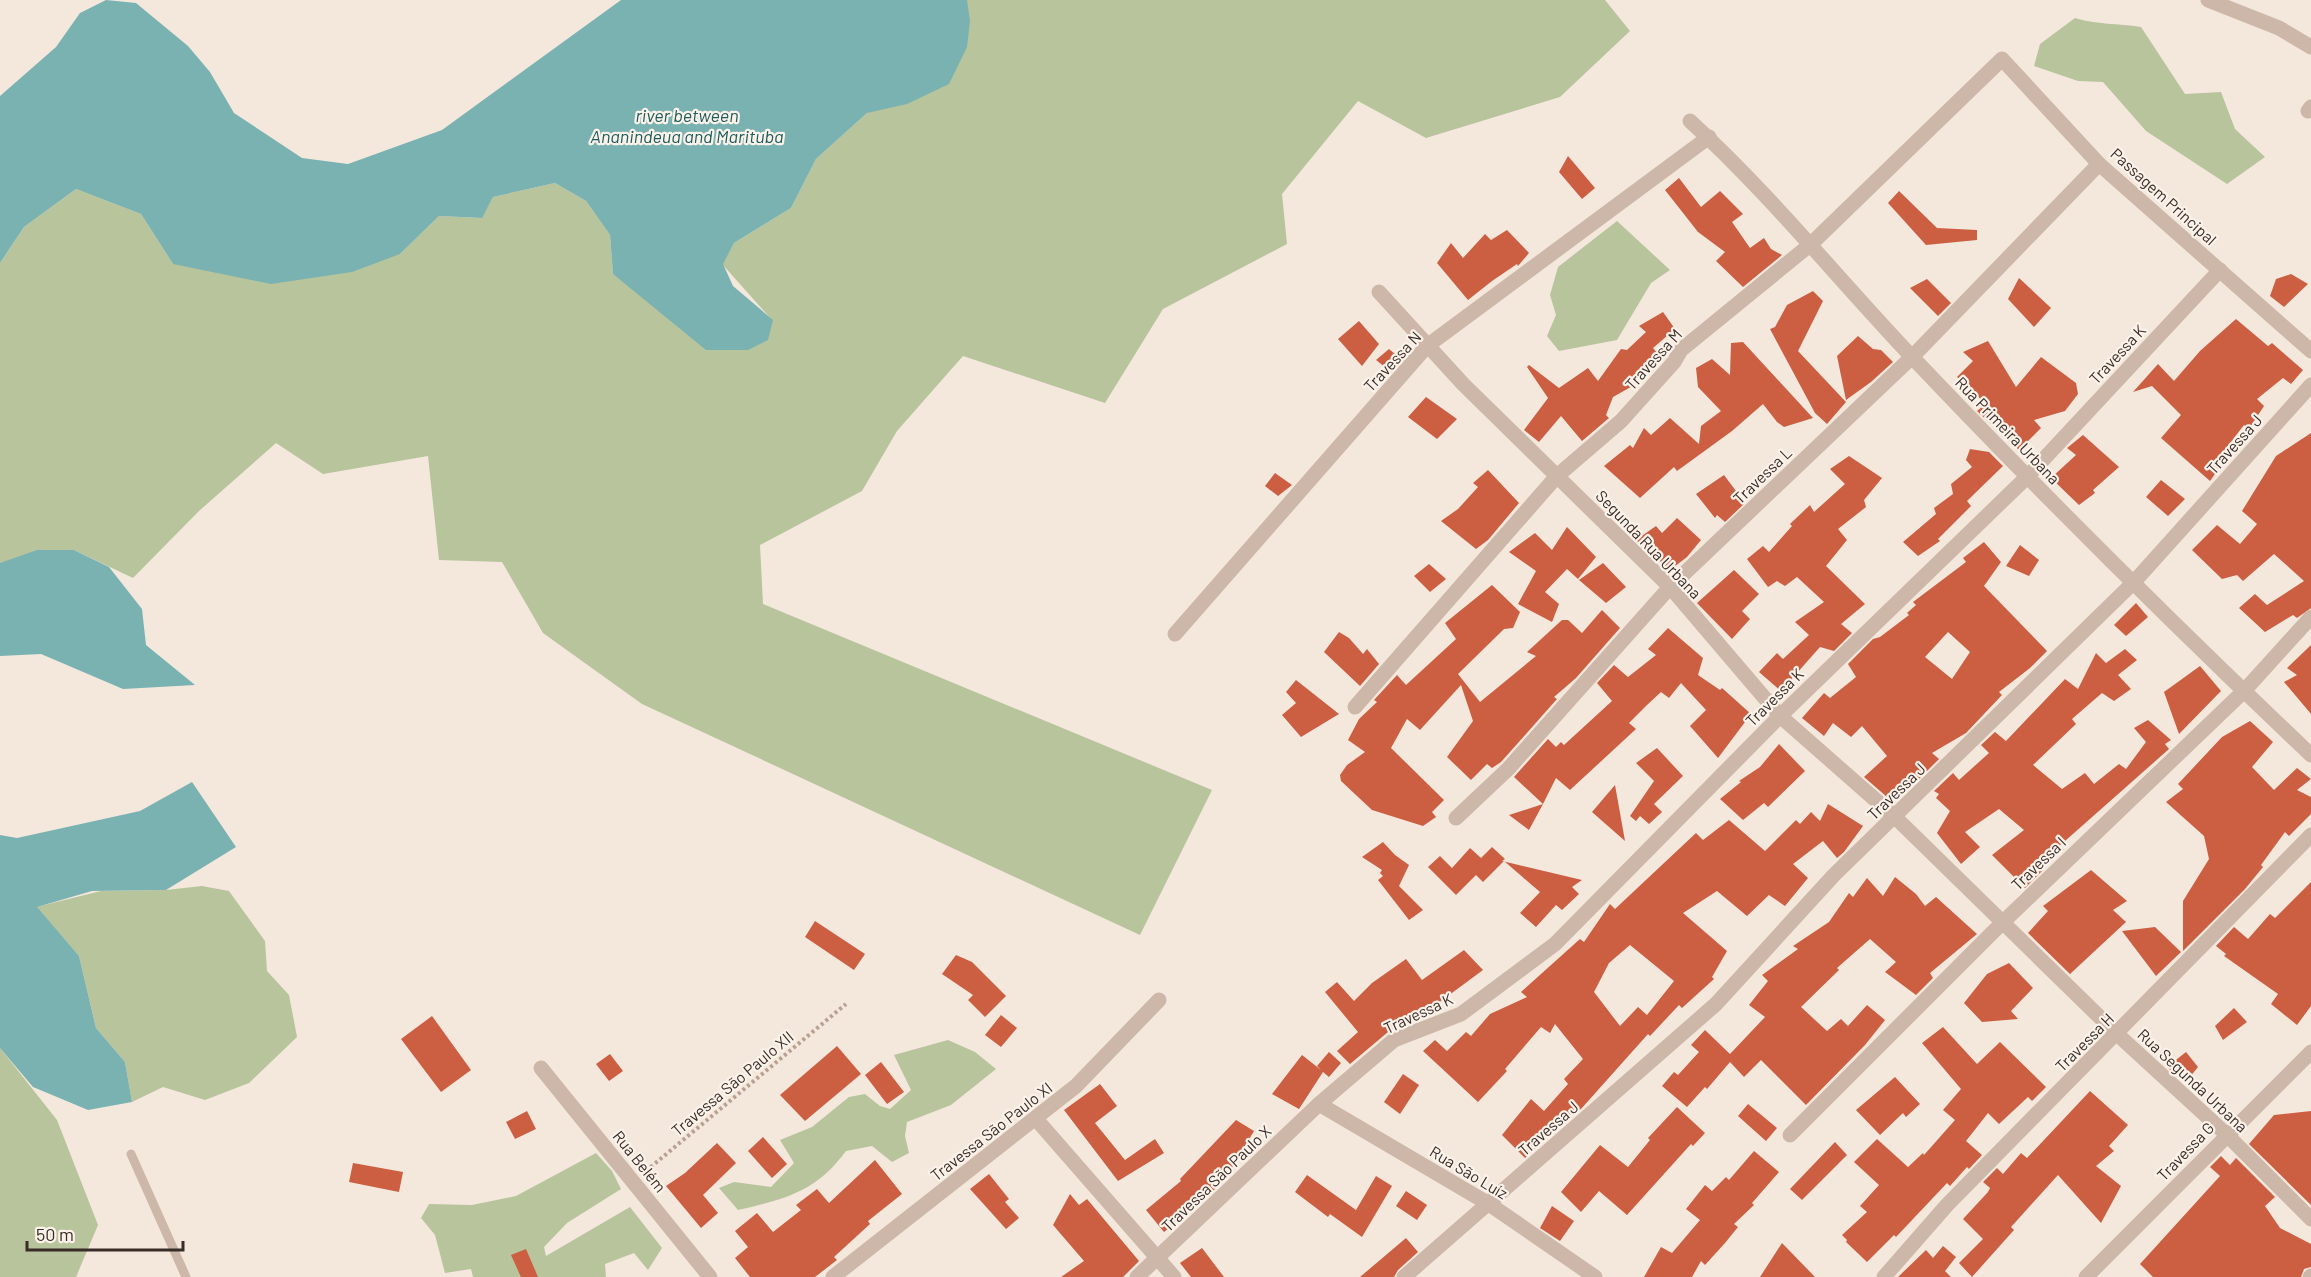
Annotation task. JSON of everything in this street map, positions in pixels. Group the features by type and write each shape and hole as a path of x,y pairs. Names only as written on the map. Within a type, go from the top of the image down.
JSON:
{"street":[{"path":"2208,0 2278,28 2311,47"},
{"name":"Passagem Principal","path":"2002,59 2099,164 2311,351"},
{"name":"Travessa M","path":"1355,707 1557,476 1621,421 1674,362 1681,350 1811,244 2002,59"},
{"name":"Rua Primeira Urbana","path":"1690,121 1709,137 1811,244 1912,357 2028,476 2311,755"},
{"name":"Travessa N","path":"1175,634 1427,346 1709,137"},
{"name":"Travessa L","path":"1456,818 1508,769 1670,587 1912,357 2099,164"},
{"name":"Travessa K","path":"1319,1104 1394,1040 1461,1014 1555,944 1780,716 2028,476 2220,270"},
{"name":"Segunda Rua Urbana","path":"1379,292 1427,346 1670,587 1780,716 1895,817"},
{"name":"Travessa J","path":"1404,1277 1716,1004 1834,875 2134,582 2311,385"},
{"name":"Travessa I","path":"1790,1135 2002,922 2244,691 2311,617"},
{"name":"Rua Segunda Urbana","path":"1895,817 2118,1034 2226,1134 2311,1219"},
{"name":"Travessa H","path":"1884,1277 1947,1205 2118,1034 2311,835"},
{"name":"Travessa São Paulo XI","path":"833,1277 1076,1086 1159,1000"},
{"name":"Travessa G","path":"2086,1277 2226,1134 2311,1052"},
{"name":"Rua Belém","path":"541,1068 710,1277"},
{"name":"Rua São Luíz","path":"1319,1104 1489,1204 1595,1277"},
{"name":"Travessa São Paulo X","path":"1137,1277 1319,1104"},
{"path":"1036,1119 1174,1277"}],"lane":[{"path":"131,1154 186,1277"}],"path":[{"name":"Travessa São Paulo XII","path":"634,1182 846,1004"}],"green space":[{"path":"967,0 1605,0 1630,31 1560,97 1426,138 1358,101 1282,194 1287,244 1163,309 1105,403 963,356 897,431 862,491 760,545 763,604 1212,790 1140,935 642,704 543,633 502,562 439,560 428,456 323,474 276,443 199,511 133,578 74,550 0,563 0,263 24,227 76,189 141,214 173,264 400,254 439,216 481,218 493,197 555,183 586,201 610,235 613,274 772,320 722,264 734,243 791,208 816,159 867,113 967,47"},
{"path":"2075,18 2091,22 2141,27 2185,94 2221,92 2235,129 2265,157 2227,184 2146,131 2103,82 2078,81 2034,66 2040,44"},
{"path":"1617,221 1670,270 1651,283 1617,340 1559,351 1547,336 1556,315 1550,295 1558,267"},
{"path":"202,886 229,891 265,941 267,971 289,995 297,1037 249,1083 205,1100 163,1087 132,1102 125,1062 96,1028 79,956 36,907 101,891 166,890"},
{"path":"948,1040 975,1052 996,1069 951,1105 907,1122 905,1136 909,1153 892,1162 872,1146 846,1151 835,1165 811,1185 785,1197 738,1210 719,1188 734,1182 771,1187 794,1163 780,1140 812,1127 849,1097 865,1094 880,1106 890,1109 911,1090 894,1055"},
{"path":"0,1048 57,1120 98,1225 76,1277 0,1277"},
{"path":"596,1153 612,1171 621,1189 567,1223 544,1247 546,1256 630,1207 662,1248 648,1270 634,1253 605,1264 606,1277 473,1277 471,1269 445,1273 435,1235 421,1218 429,1204 472,1205 516,1196"}],"water":[{"name":"river between Ananindeua and Marituba","path":"106,0 136,3 188,46 210,72 234,113 302,158 348,164 442,130 621,0 967,0 970,21 967,47 949,84 907,104 867,113 816,159 791,208 734,243 723,264 733,286 773,320 768,340 748,350 706,350 613,274 610,235 586,201 555,183 493,197 482,218 439,216 400,254 352,272 271,284 173,264 141,214 76,189 24,227 0,263 0,96 56,47 80,13"},
{"path":"37,550 74,550 109,567 142,609 146,645 195,685 123,689 41,654 0,656 0,563"},
{"path":"192,782 236,847 166,890 92,891 37,907 79,956 96,1028 125,1062 132,1102 88,1110 33,1087 0,1048 0,835 17,838 140,811"}],"building":[{"path":"1568,156 1595,188 1582,199 1559,172"},
{"path":"1679,178 1701,207 1720,191 1743,214 1732,222 1750,248 1764,238 1771,249 1782,255 1743,287 1716,261 1725,252 1698,232 1665,190"},
{"path":"1899,191 1937,228 1977,230 1977,240 1926,245 1888,203"},
{"path":"1507,230 1529,253 1518,266 1517,264 1468,300 1437,263 1451,243 1463,258 1485,234 1491,240"},
{"path":"2291,274 2308,284 2284,307 2270,296 2276,279"},
{"path":"2019,278 2051,308 2034,327 2008,299"},
{"path":"1927,279 1951,303 1938,316 1910,288"},
{"path":"1813,291 1823,301 1798,351 1846,402 1827,424 1815,413 1770,329 1775,327 1787,305"},
{"path":"1663,312 1675,329 1653,348 1663,360 1644,374 1645,379 1613,397 1606,415 1609,418 1582,441 1561,416 1539,442 1524,430 1548,398 1527,367 1529,365 1559,388 1588,368 1598,381 1621,349 1627,350 1646,332 1639,326"},
{"path":"2236,319 2268,346 2272,343 2303,370 2291,384 2283,378 2257,399 2264,406 2249,429 2244,425 2217,460 2222,464 2210,481 2161,438 2181,415 2152,386 2133,392 2158,364 2174,381 2200,351"},
{"path":"1359,321 1379,344 1362,366 1338,339"},
{"path":"1858,336 1873,349 1881,350 1893,362 1846,400 1837,356"},
{"path":"1988,341 2016,387 2041,357 2076,383 2078,394 2065,411 2034,420 2041,428 2019,450 1977,411 1986,404 1957,377 1973,361 1963,352"},
{"path":"1743,342 1813,418 1784,427 1763,404 1732,431 1677,471 1674,467 1640,498 1604,466 1630,445 1633,448 1644,428 1651,435 1670,418 1699,444 1701,426 1721,411 1698,387 1696,368 1712,359 1730,375 1731,343"},
{"path":"1389,349 1402,360 1391,372 1376,360"},
{"path":"1426,397 1457,419 1437,439 1408,417"},
{"path":"2311,433 2311,608 2297,618 2293,615 2265,632 2239,608 2255,594 2267,605 2304,581 2274,554 2243,581 2237,575 2222,579 2192,550 2217,525 2240,544 2257,524 2242,511 2276,456"},
{"path":"2083,435 2119,467 2093,490 2095,493 2079,505 2051,478 2076,455 2067,448"},
{"path":"1970,449 1989,452 2003,466 1967,501 1971,506 1938,539 1940,541 1918,556 1903,542 1936,514 1934,508 1953,494 1951,484 1972,467 1966,460"},
{"path":"1849,456 1882,478 1864,500 1866,507 1838,529 1847,540 1826,566 1865,604 1841,624 1852,633 1834,651 1820,647 1781,691 1759,672 1777,653 1783,659 1809,635 1795,622 1824,602 1797,577 1785,586 1777,581 1768,587 1747,559 1763,546 1769,552 1792,526 1790,524 1810,505 1814,512 1845,484 1830,469"},
{"path":"1488,470 1519,503 1488,540 1476,549 1441,521 1458,509 1478,487 1473,483"},
{"path":"1275,473 1292,485 1278,496 1265,486"},
{"path":"1724,475 1745,503 1725,522 1717,515 1715,518 1696,494"},
{"path":"2161,480 2185,499 2168,516 2146,497"},
{"path":"1677,518 1701,540 1687,557 1670,570 1636,540 1656,526 1662,533"},
{"path":"1567,527 1596,557 1578,579 1567,569 1545,592 1559,604 1552,622 1518,604 1536,571 1509,552 1535,533 1552,550"},
{"path":"1984,542 2001,562 1984,586 2047,651 2030,668 1999,692 2002,695 1966,733 1932,753 1939,759 1917,781 1909,776 1887,797 1864,777 1887,756 1862,726 1851,737 1833,723 1824,736 1802,718 1824,693 1830,698 1856,677 1848,664 1873,639 1880,637 1909,615 1907,613 1916,605 1913,602 1966,562 1963,558","holes":["1948,632 1970,652 1952,679 1925,657"]},
{"path":"2020,545 2039,560 2029,576 2006,566"},
{"path":"1603,563 1626,587 1606,603 1579,580"},
{"path":"1429,564 1446,579 1430,592 1414,576"},
{"path":"1734,570 1759,594 1742,611 1750,619 1732,639 1697,603"},
{"path":"1492,585 1520,612 1513,628 1504,629 1458,674 1480,702 1536,656 1527,652 1562,620 1568,620 1582,633 1602,610 1620,628 1576,678 1554,697 1557,699 1501,762 1492,768 1487,764 1471,780 1447,757 1473,721 1461,685 1420,730 1407,719 1391,748 1444,800 1432,812 1436,817 1423,826 1372,810 1341,781 1340,775 1347,765 1365,752 1348,740 1359,719 1377,702 1374,700 1397,675 1406,685 1456,639 1445,623"},
{"path":"2136,603 2148,617 2126,636 2114,625"},
{"path":"1668,628 1703,658 1698,675 1720,690 1722,688 1751,714 1718,758 1690,726 1706,710 1681,683 1669,698 1661,692 1647,705 1629,723 1636,729 1570,790 1556,778 1543,804 1514,777 1548,739 1556,747 1561,742 1564,745 1612,701 1597,683 1614,665 1628,677 1656,655 1648,649"},
{"path":"1339,632 1349,638 1363,654 1367,649 1379,664 1360,686 1324,652"},
{"path":"2311,645 2311,714 2284,682 2297,675 2287,668"},
{"path":"2125,649 2137,660 2118,675 2131,689 2114,701 2102,693 2072,719 2076,724 2033,765 2062,789 2085,773 2094,784 2119,764 2126,769 2146,742 2134,728 2148,720 2171,740 2165,744 2169,749 2039,864 2043,870 2025,888 1992,855 2024,830 1999,809 1965,832 1980,847 1961,864 1937,833 1950,811 1936,798 1939,794 1934,791 1953,773 1959,780 1989,753 1981,745 1995,732 2006,741 2065,679 2078,689 2096,653 2106,663"},
{"path":"2200,666 2221,691 2179,734 2164,692"},
{"path":"1296,680 1339,714 1301,737 1282,715 1296,703 1286,692"},
{"path":"2250,721 2273,742 2252,767 2274,790 2297,768 2311,779 2297,790 2311,797 2311,814 2289,836 2285,832 2261,865 2263,867 2245,889 2183,951 2183,901 2209,859 2204,836 2166,802 2183,789 2178,784 2222,737"},
{"path":"1779,744 1805,771 1768,807 1764,803 1743,820 1720,799 1741,782 1739,781 1760,767"},
{"path":"1657,748 1683,776 1654,804 1662,812 1649,824 1640,816 1636,821 1630,816 1654,781 1636,763"},
{"path":"1615,785 1625,841 1592,812"},
{"path":"1543,804 1529,830 1509,815"},
{"path":"1828,804 1863,826 1837,858 1823,841 1793,864 1808,878 1785,906 1769,895 1747,916 1717,891 1683,913 1727,951 1712,977 1714,979 1682,1008 1679,1005 1650,1036 1648,1034 1581,1109 1571,1114 1525,1158 1502,1135 1531,1099 1544,1111 1568,1084 1564,1079 1583,1059 1555,1024 1550,1033 1541,1027 1505,1069 1507,1071 1478,1102 1423,1051 1435,1040 1447,1051 1466,1032 1471,1036 1490,1014 1527,997 1521,992 1580,939 1584,942 1610,904 1615,909 1696,833 1703,840 1729,820 1765,851 1796,820 1800,824 1811,812 1820,821","holes":["1630,945 1674,981 1647,1015 1638,1007 1620,1026 1594,992 1609,963"]},
{"path":"1383,842 1409,865 1399,886 1423,910 1409,920 1378,880 1383,876 1380,873 1382,870 1362,857"},
{"path":"1492,847 1505,859 1502,861 1504,861 1483,882 1476,875 1456,895 1428,867 1440,856 1452,868 1470,848 1481,858"},
{"path":"1505,862 1582,880 1572,887 1579,894 1562,910 1556,905 1536,927 1520,913 1540,892"},
{"path":"2091,870 2127,901 2113,910 2126,922 2070,974 2028,933 2048,911 2043,906"},
{"path":"1895,877 1916,894 1925,906 1936,897 1977,934 1930,973 1933,978 1916,995 1885,972 1896,962 1870,939 1837,968 1839,970 1801,1007 1827,1031 1841,1019 1848,1026 1867,1005 1885,1020 1865,1045 1806,1105 1761,1060 1744,1077 1730,1062 1707,1089 1705,1087 1687,1107 1662,1086 1674,1072 1678,1075 1699,1052 1691,1045 1705,1030 1730,1054 1765,1017 1749,1005 1768,981 1762,975 1798,949 1793,946 1829,922 1849,893 1853,897 1867,878 1883,896"},
{"path":"2311,882 2311,1006 2297,1025 2271,1004 2278,994 2224,956 2226,954 2216,946 2234,927 2248,939 2270,914 2275,918"},
{"path":"815,921 865,954 854,970 805,937"},
{"path":"2155,927 2181,952 2156,976 2122,931"},
{"path":"1464,950 1483,970 1414,1021 1412,1018 1388,1032 1350,1064 1337,1051 1358,1032 1325,992 1337,982 1354,1001 1372,983 1406,959 1422,980"},
{"path":"956,955 972,962 1006,996 985,1017 968,1000 973,995 942,974"},
{"path":"2009,963 2033,988 2011,1011 2018,1019 1982,1022 1964,1003 1987,974"},
{"path":"2234,1008 2247,1022 2223,1040 2215,1026"},
{"path":"1001,1015 1017,1028 1001,1047 985,1035"},
{"path":"432,1016 471,1070 441,1092 401,1039"},
{"path":"1943,1027 1977,1064 2000,1042 2046,1087 2032,1101 2028,1097 1999,1124 1988,1113 1966,1141 1982,1155 1969,1169 1967,1167 1950,1186 1947,1183 1896,1237 1894,1235 1867,1262 1846,1242 1847,1240 1842,1235 1867,1212 1860,1206 1879,1185 1854,1162 1877,1139 1908,1167 1923,1153 1924,1155 1955,1120 1943,1110 1961,1089 1922,1043"},
{"path":"837,1046 861,1074 805,1121 780,1095"},
{"path":"1329,1052 1341,1063 1329,1077 1323,1072 1299,1109 1272,1094 1302,1055 1321,1070 1317,1066"},
{"path":"2186,1052 2198,1067 2185,1083 2167,1067"},
{"path":"610,1054 623,1071 609,1081 596,1064"},
{"path":"881,1062 904,1092 887,1104 865,1075"},
{"path":"1403,1074 1419,1085 1400,1114 1384,1102"},
{"path":"1895,1077 1920,1104 1906,1117 1903,1113 1880,1135 1856,1110"},
{"path":"1100,1084 1117,1106 1095,1123 1125,1160 1155,1139 1164,1153 1118,1181 1064,1110"},
{"path":"2090,1091 2128,1125 2109,1146 2114,1151 2096,1166 2121,1186 2101,1223 2058,1175 2011,1227 2014,1230 1972,1277 1959,1263 1983,1239 1963,1219 1988,1192 1990,1188 1983,1182 1997,1168 2003,1174 2021,1153 2027,1158"},
{"path":"1748,1104 1777,1128 1766,1141 1738,1116"},
{"path":"1677,1107 1705,1133 1693,1146 1691,1144 1627,1215 1599,1191 1581,1212 1561,1192 1600,1145 1628,1167 1650,1140 1648,1138"},
{"path":"527,1111 536,1129 515,1139 506,1122"},
{"path":"2311,1111 2311,1205 2249,1144 2274,1115"},
{"path":"1236,1120 1254,1131 1225,1179 1203,1201 1164,1232 1146,1210 1181,1181 1180,1179"},
{"path":"763,1137 787,1164 772,1178 748,1151"},
{"path":"1835,1142 1847,1155 1802,1200 1790,1189"},
{"path":"717,1143 736,1163 703,1195 718,1213 701,1228 666,1186 685,1173"},
{"path":"1754,1151 1779,1172 1752,1203 1754,1205 1734,1224 1738,1227 1725,1243 1705,1265 1701,1261 1692,1277 1644,1277 1661,1247 1672,1253 1700,1220 1686,1209 1705,1185 1712,1191 1726,1177 1729,1180"},
{"path":"2221,1156 2230,1165 2236,1158 2275,1197 2265,1206 2280,1228 2311,1244 2311,1267 2304,1269 2301,1277 2153,1277 2140,1264 2220,1176 2210,1167"},
{"path":"875,1160 902,1194 868,1221 870,1224 834,1257 837,1260 815,1277 750,1277 735,1258 748,1247 735,1231 757,1213 773,1232 801,1210 796,1205 817,1189 829,1203"},
{"path":"353,1163 403,1172 399,1192 349,1182"},
{"path":"989,1174 1009,1199 1005,1202 1019,1218 1006,1229 970,1189"},
{"path":"1307,1175 1356,1210 1376,1176 1392,1186 1362,1237 1330,1214 1328,1217 1295,1192"},
{"path":"1406,1191 1427,1205 1417,1220 1396,1206"},
{"path":"1070,1194 1079,1205 1087,1199 1139,1261 1123,1277 1061,1277 1084,1261 1053,1225"},
{"path":"1552,1206 1574,1221 1560,1241 1540,1228"},
{"path":"1406,1238 1418,1252 1398,1270 1394,1277 1360,1277"},
{"path":"1782,1243 1815,1277 1760,1277"},
{"path":"1943,1246 1956,1257 1945,1271 1951,1277 1898,1277 1926,1250 1933,1258"},
{"path":"1202,1248 1224,1277 1191,1277 1180,1263"},
{"path":"526,1249 538,1277 521,1277 511,1255"}]}
